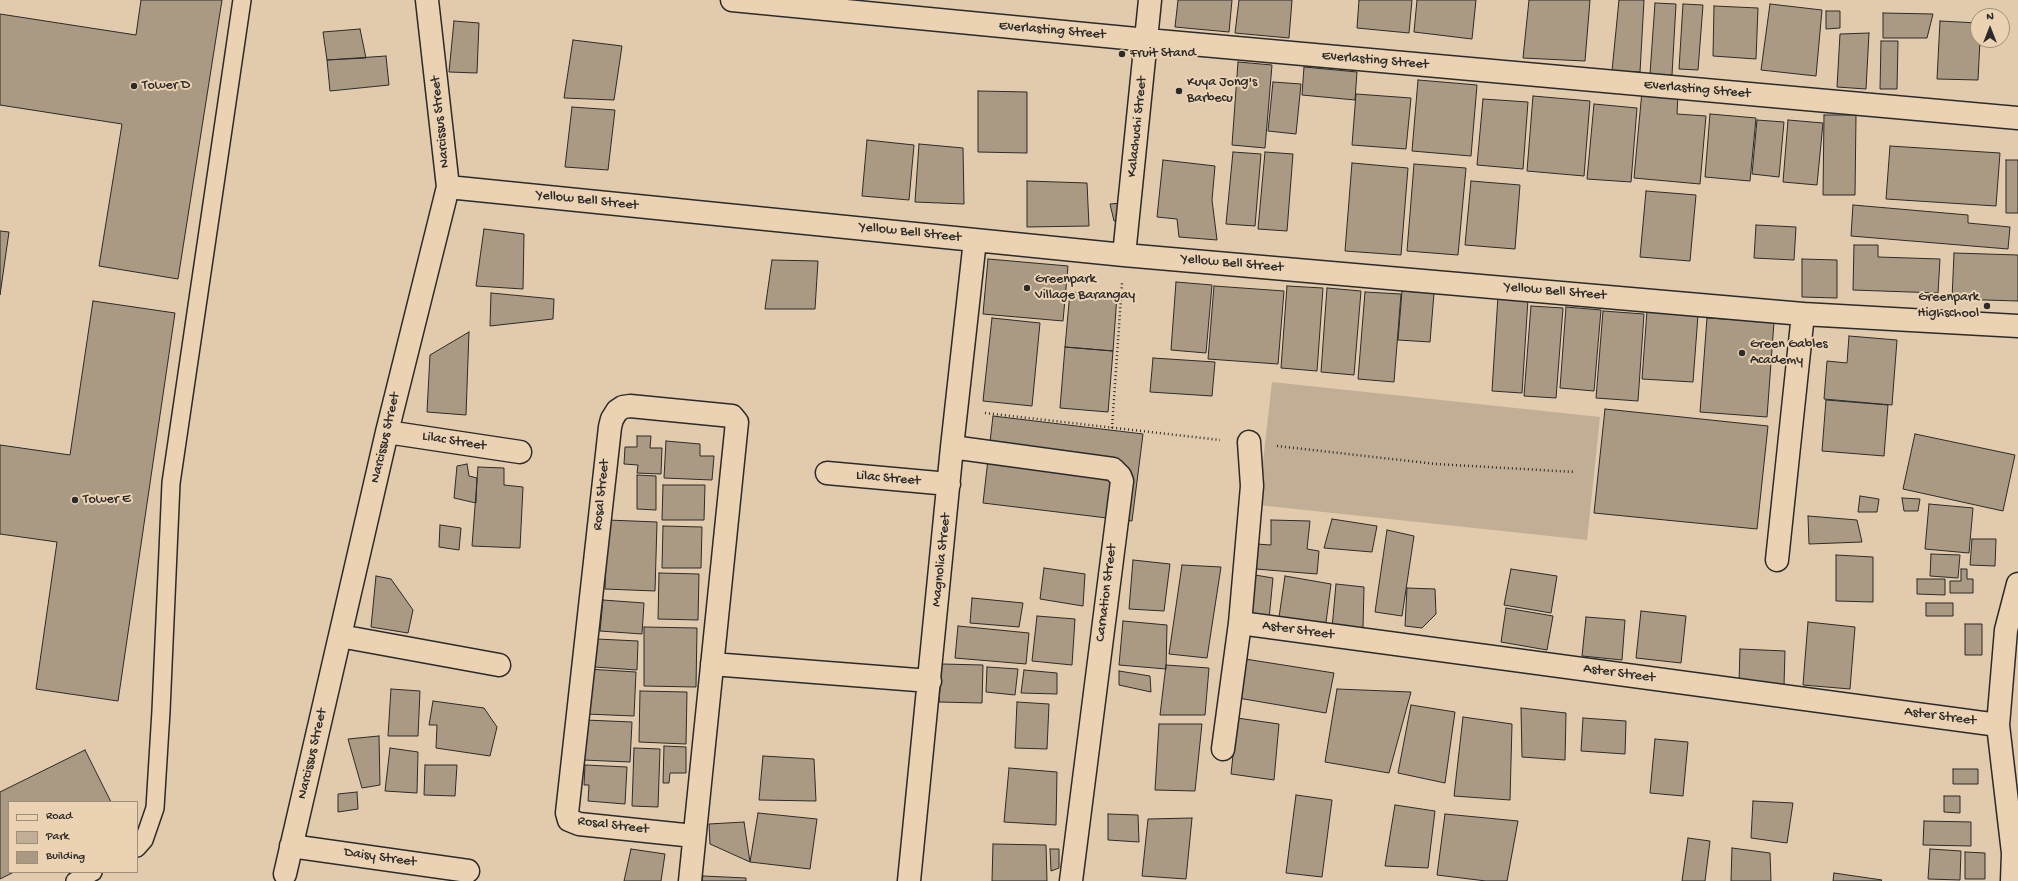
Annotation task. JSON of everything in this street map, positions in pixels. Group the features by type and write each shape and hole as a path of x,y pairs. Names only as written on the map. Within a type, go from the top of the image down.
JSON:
{"street":[{"name":"Narcissus Street","path":"285,874 387,432 448,187 427,0"},
{"name":"Everlasting Street","path":"732,0 1147,40 2018,118"},
{"name":"Kalachuchi Street","path":"1124,255 1150,0"},
{"name":"Yellow Bell Street","path":"448,187 1124,255 1803,314 2018,326"},
{"name":"Magnolia Street","path":"908,881 930,681 952,447 975,240"},
{"path":"1777,560 1803,314"},
{"name":"Rosal Street","path":"690,881 737,422 732,416 630,406 623,407 617,411 612,419 567,806 569,820 574,823 694,836"},
{"name":"Lilac Street","path":"387,432 520,452"},
{"path":"1223,749 1240,623 1252,486 1249,442"},
{"name":"Carnation Street","path":"952,447 1113,470 1120,476 1121,489 1071,881"},
{"name":"Lilac Street","path":"827,473 949,484"},
{"path":"2012,881 2013,853 1998,725 2006,630 2018,584"},
{"name":"Aster Street","path":"1240,623 1998,725"},
{"path":"340,636 499,665"},
{"path":"712,664 930,681"},
{"name":"Daisy Street","path":"292,846 468,870"}],"lane":[{"path":"138,847 144,840 155,808 162,711 172,483 242,0"},
{"path":"75,881 91,873"}],"path":[{"path":"1112,428 1124,255"},
{"path":"957,410 1436,464 1575,472"}],"green space":[{"path":"1272,382 1600,417 1587,540 1258,505"}],"building":[{"path":"141,0 222,0 178,279 99,266 122,124 0,105 0,14 136,35"},
{"path":"1178,0 1232,0 1229,32 1175,27"},
{"path":"1239,0 1292,0 1289,38 1235,33"},
{"path":"1359,0 1412,0 1409,33 1357,28"},
{"path":"1417,0 1476,0 1472,39 1414,32"},
{"path":"1529,0 1590,0 1585,61 1523,58"},
{"path":"1619,0 1644,0 1640,72 1612,71"},
{"path":"1655,3 1676,4 1672,75 1650,74"},
{"path":"1683,4 1703,5 1698,70 1679,69"},
{"path":"1770,4 1822,10 1816,76 1761,70"},
{"path":"1714,6 1758,8 1756,59 1713,56"},
{"path":"1826,11 1840,11 1840,28 1826,29"},
{"path":"1883,13 1933,14 1927,38 1883,38"},
{"path":"454,21 479,23 477,73 449,72"},
{"path":"1940,21 1970,23 1970,48 1980,48 1978,80 1937,79"},
{"path":"360,29 366,58 327,60 323,32"},
{"path":"1869,33 1866,89 1837,87 1840,34"},
{"path":"573,40 622,46 614,100 564,98"},
{"path":"1881,41 1898,41 1897,89 1880,89"},
{"path":"386,56 389,85 330,91 327,60"},
{"path":"1238,62 1272,65 1265,148 1232,145"},
{"path":"1304,67 1357,72 1355,100 1302,95"},
{"path":"1418,80 1477,85 1471,156 1412,151"},
{"path":"1273,82 1301,84 1296,134 1268,131"},
{"path":"978,91 1027,92 1027,153 978,152"},
{"path":"1642,91 1678,94 1677,114 1706,116 1700,184 1634,178"},
{"path":"1356,94 1411,98 1406,149 1352,145"},
{"path":"1533,96 1590,101 1584,176 1527,171"},
{"path":"1483,99 1528,102 1523,169 1477,165"},
{"path":"1594,104 1637,108 1631,182 1587,179"},
{"path":"572,107 615,110 608,170 565,167"},
{"path":"1710,114 1756,118 1750,181 1705,177"},
{"path":"1824,115 1856,115 1855,195 1823,195"},
{"path":"1757,120 1784,122 1779,177 1752,174"},
{"path":"1788,120 1823,123 1817,185 1783,182"},
{"path":"867,140 914,145 909,200 862,196"},
{"path":"919,144 963,148 964,204 915,202"},
{"path":"1890,146 2000,153 1996,206 1886,199"},
{"path":"1233,152 1261,154 1255,226 1226,224"},
{"path":"1265,152 1293,154 1287,231 1258,229"},
{"path":"1163,160 1215,166 1212,200 1217,240 1179,237 1177,219 1157,217"},
{"path":"2006,160 2018,160 2018,213 2006,213"},
{"path":"1352,163 1408,168 1401,255 1345,251"},
{"path":"1414,164 1466,168 1458,255 1407,251"},
{"path":"1027,181 1087,183 1089,226 1027,227"},
{"path":"1471,181 1520,185 1515,249 1465,245"},
{"path":"1646,191 1696,195 1690,261 1640,257"},
{"path":"1122,203 1123,220 1114,221 1110,204"},
{"path":"1853,205 1968,215 1968,223 2010,227 2008,249 1851,236"},
{"path":"1756,225 1796,227 1794,260 1754,258"},
{"path":"484,229 524,234 523,289 476,286"},
{"path":"0,231 9,232 0,295"},
{"path":"1854,245 1878,245 1878,257 1940,259 1938,293 1853,290"},
{"path":"1954,253 2018,255 2018,301 1952,299"},
{"path":"988,259 1068,266 1063,321 983,314"},
{"path":"1802,259 1837,260 1837,298 1802,297"},
{"path":"772,260 818,261 815,309 765,309"},
{"path":"1176,282 1212,285 1206,353 1171,350"},
{"path":"1214,286 1284,291 1278,364 1208,359"},
{"path":"1287,286 1323,288 1317,371 1281,368"},
{"path":"1327,288 1361,291 1354,375 1321,372"},
{"path":"1402,291 1434,293 1430,342 1398,340"},
{"path":"1070,292 1117,295 1113,351 1065,347"},
{"path":"1365,292 1401,294 1394,382 1358,379"},
{"path":"491,293 554,299 553,319 490,326"},
{"path":"1498,296 1528,299 1522,393 1492,391"},
{"path":"93,301 175,313 118,701 36,689 57,542 0,534 0,445 70,455"},
{"path":"1531,306 1563,308 1556,398 1524,396"},
{"path":"1566,307 1601,310 1594,391 1560,388"},
{"path":"1603,311 1644,314 1638,401 1596,398"},
{"path":"1647,311 1698,315 1693,382 1642,379"},
{"path":"992,318 1040,323 1032,406 983,401"},
{"path":"1707,318 1774,322 1767,417 1700,412"},
{"path":"469,332 466,415 427,412 430,355"},
{"path":"1849,336 1897,340 1892,405 1824,399 1827,361 1847,363"},
{"path":"1065,347 1113,351 1108,412 1060,408"},
{"path":"1153,358 1215,362 1212,396 1150,392"},
{"path":"1826,400 1888,405 1884,456 1822,451"},
{"path":"1605,409 1768,426 1757,529 1594,513"},
{"path":"993,416 1143,434 1132,521 983,503"},
{"path":"1915,434 2015,455 2003,511 1903,489"},
{"path":"637,436 651,436 650,448 662,448 661,474 637,473 638,465 624,464 625,447 637,447"},
{"path":"666,441 700,444 700,456 714,456 712,480 664,478"},
{"path":"467,464 469,476 477,478 476,503 454,498 457,466"},
{"path":"478,467 504,468 504,485 523,487 520,548 472,546"},
{"path":"637,475 656,476 656,510 637,509"},
{"path":"663,485 705,485 704,520 662,520"},
{"path":"1860,496 1879,499 1877,512 1858,512"},
{"path":"1902,498 1920,499 1918,511 1904,511"},
{"path":"1929,504 1973,508 1969,553 1925,549"},
{"path":"1808,516 1857,520 1862,542 1809,544"},
{"path":"1332,519 1377,526 1372,552 1324,548"},
{"path":"607,520 657,522 655,591 605,589"},
{"path":"1271,520 1310,521 1307,549 1319,551 1317,574 1256,569 1256,544 1271,545"},
{"path":"440,525 461,528 459,550 439,547"},
{"path":"663,526 702,527 701,568 662,568"},
{"path":"1387,530 1414,536 1402,616 1375,612"},
{"path":"1972,539 1996,539 1995,566 1970,565"},
{"path":"1931,554 1960,555 1958,578 1930,576"},
{"path":"1836,555 1873,557 1873,602 1836,601"},
{"path":"1133,560 1170,564 1164,611 1129,609"},
{"path":"1182,565 1221,567 1207,658 1169,654"},
{"path":"1044,568 1085,574 1083,606 1040,599"},
{"path":"1511,569 1557,576 1551,613 1504,605"},
{"path":"1961,569 1967,569 1967,579 1973,579 1973,593 1950,593 1950,581 1961,581"},
{"path":"659,573 699,574 698,620 658,619"},
{"path":"1255,575 1273,578 1269,619 1249,616"},
{"path":"376,576 391,579 413,610 408,633 371,627"},
{"path":"1285,576 1331,584 1325,630 1278,624"},
{"path":"1917,579 1945,579 1945,595 1917,594"},
{"path":"1336,584 1364,587 1363,628 1332,628"},
{"path":"1407,588 1435,589 1436,614 1422,628 1405,626"},
{"path":"972,598 1023,603 1019,627 970,623"},
{"path":"603,600 644,603 642,634 600,631"},
{"path":"1926,603 1953,603 1953,616 1926,616"},
{"path":"1506,608 1553,616 1547,650 1501,642"},
{"path":"1641,611 1686,616 1681,663 1636,658"},
{"path":"1037,616 1075,619 1072,665 1032,661"},
{"path":"1586,617 1625,620 1622,660 1582,656"},
{"path":"1123,621 1167,625 1166,669 1119,665"},
{"path":"1808,622 1855,627 1850,689 1803,685"},
{"path":"1965,624 1982,624 1982,655 1965,655"},
{"path":"958,626 1029,633 1026,664 955,658"},
{"path":"644,627 697,628 696,687 644,686"},
{"path":"597,639 638,641 637,670 595,667"},
{"path":"1740,649 1785,651 1784,686 1739,684"},
{"path":"1245,659 1334,673 1326,713 1238,698"},
{"path":"942,664 983,665 982,703 939,702"},
{"path":"1166,665 1209,668 1205,715 1160,715"},
{"path":"987,667 1018,669 1015,695 986,692"},
{"path":"588,669 636,672 634,716 586,714"},
{"path":"1024,670 1057,673 1057,694 1021,693"},
{"path":"1119,671 1150,676 1151,692 1119,685"},
{"path":"391,689 420,691 418,736 388,736"},
{"path":"1337,689 1411,692 1389,773 1325,762"},
{"path":"640,691 687,692 686,744 639,742"},
{"path":"433,701 484,708 497,727 490,756 436,748 437,725 429,725"},
{"path":"1017,702 1049,704 1047,749 1015,748"},
{"path":"1411,705 1455,712 1445,783 1398,773"},
{"path":"1521,708 1566,713 1565,760 1522,757"},
{"path":"1463,717 1512,724 1510,800 1454,796"},
{"path":"1237,718 1279,724 1274,780 1231,774"},
{"path":"1583,718 1626,721 1625,754 1581,751"},
{"path":"585,720 632,722 630,762 583,760"},
{"path":"1159,724 1202,724 1195,791 1155,790"},
{"path":"379,736 380,785 362,788 348,739"},
{"path":"1655,739 1688,742 1683,796 1650,793"},
{"path":"664,746 686,747 686,773 670,773 669,783 663,783"},
{"path":"390,748 418,752 417,793 385,791"},
{"path":"634,748 660,749 658,807 632,806"},
{"path":"85,750 110,801 8,801 8,873 12,873 0,879 0,792"},
{"path":"763,756 814,759 816,801 759,800"},
{"path":"425,765 457,765 455,796 424,795"},
{"path":"585,765 627,767 625,804 588,801 589,785 584,785"},
{"path":"1009,768 1057,772 1056,825 1004,822"},
{"path":"1953,769 1978,769 1978,784 1953,784"},
{"path":"357,792 358,809 338,812 338,794"},
{"path":"1296,795 1332,800 1322,877 1286,873"},
{"path":"1944,796 1960,796 1960,813 1944,812"},
{"path":"1753,801 1793,803 1787,843 1751,838"},
{"path":"1395,805 1435,811 1428,868 1385,866"},
{"path":"758,813 817,819 810,869 750,862"},
{"path":"1108,814 1138,815 1139,842 1108,840"},
{"path":"1445,814 1518,821 1507,881 1486,881 1437,875"},
{"path":"1192,818 1186,879 1142,876 1148,819"},
{"path":"1924,821 1971,822 1971,846 1923,845"},
{"path":"744,822 750,862 710,844 709,824"},
{"path":"1688,838 1710,841 1705,881 1682,881"},
{"path":"993,844 1046,845 1047,881 992,881"},
{"path":"1732,848 1770,853 1771,881 1731,881"},
{"path":"631,849 665,854 661,881 624,881"},
{"path":"1050,849 1059,849 1059,868 1051,871"},
{"path":"1930,849 1961,851 1960,880 1928,879"},
{"path":"1965,852 1985,853 1985,879 1965,879"},
{"path":"1834,873 1882,880 1833,881"},
{"path":"703,876 746,878 746,881 702,881"}],"place":[{"name":"Fruit Stand","path":"1122,54"},
{"name":"Tower D","path":"134,86"},
{"name":"Kuya Jong's Barbecu","path":"1179,91"},
{"name":"Greenpark Village Barangay","path":"1027,288"},
{"name":"Greenpark Highschool","path":"1987,306"},
{"name":"Green Gables Academy","path":"1742,353"},
{"name":"Tower E","path":"75,500"}]}
